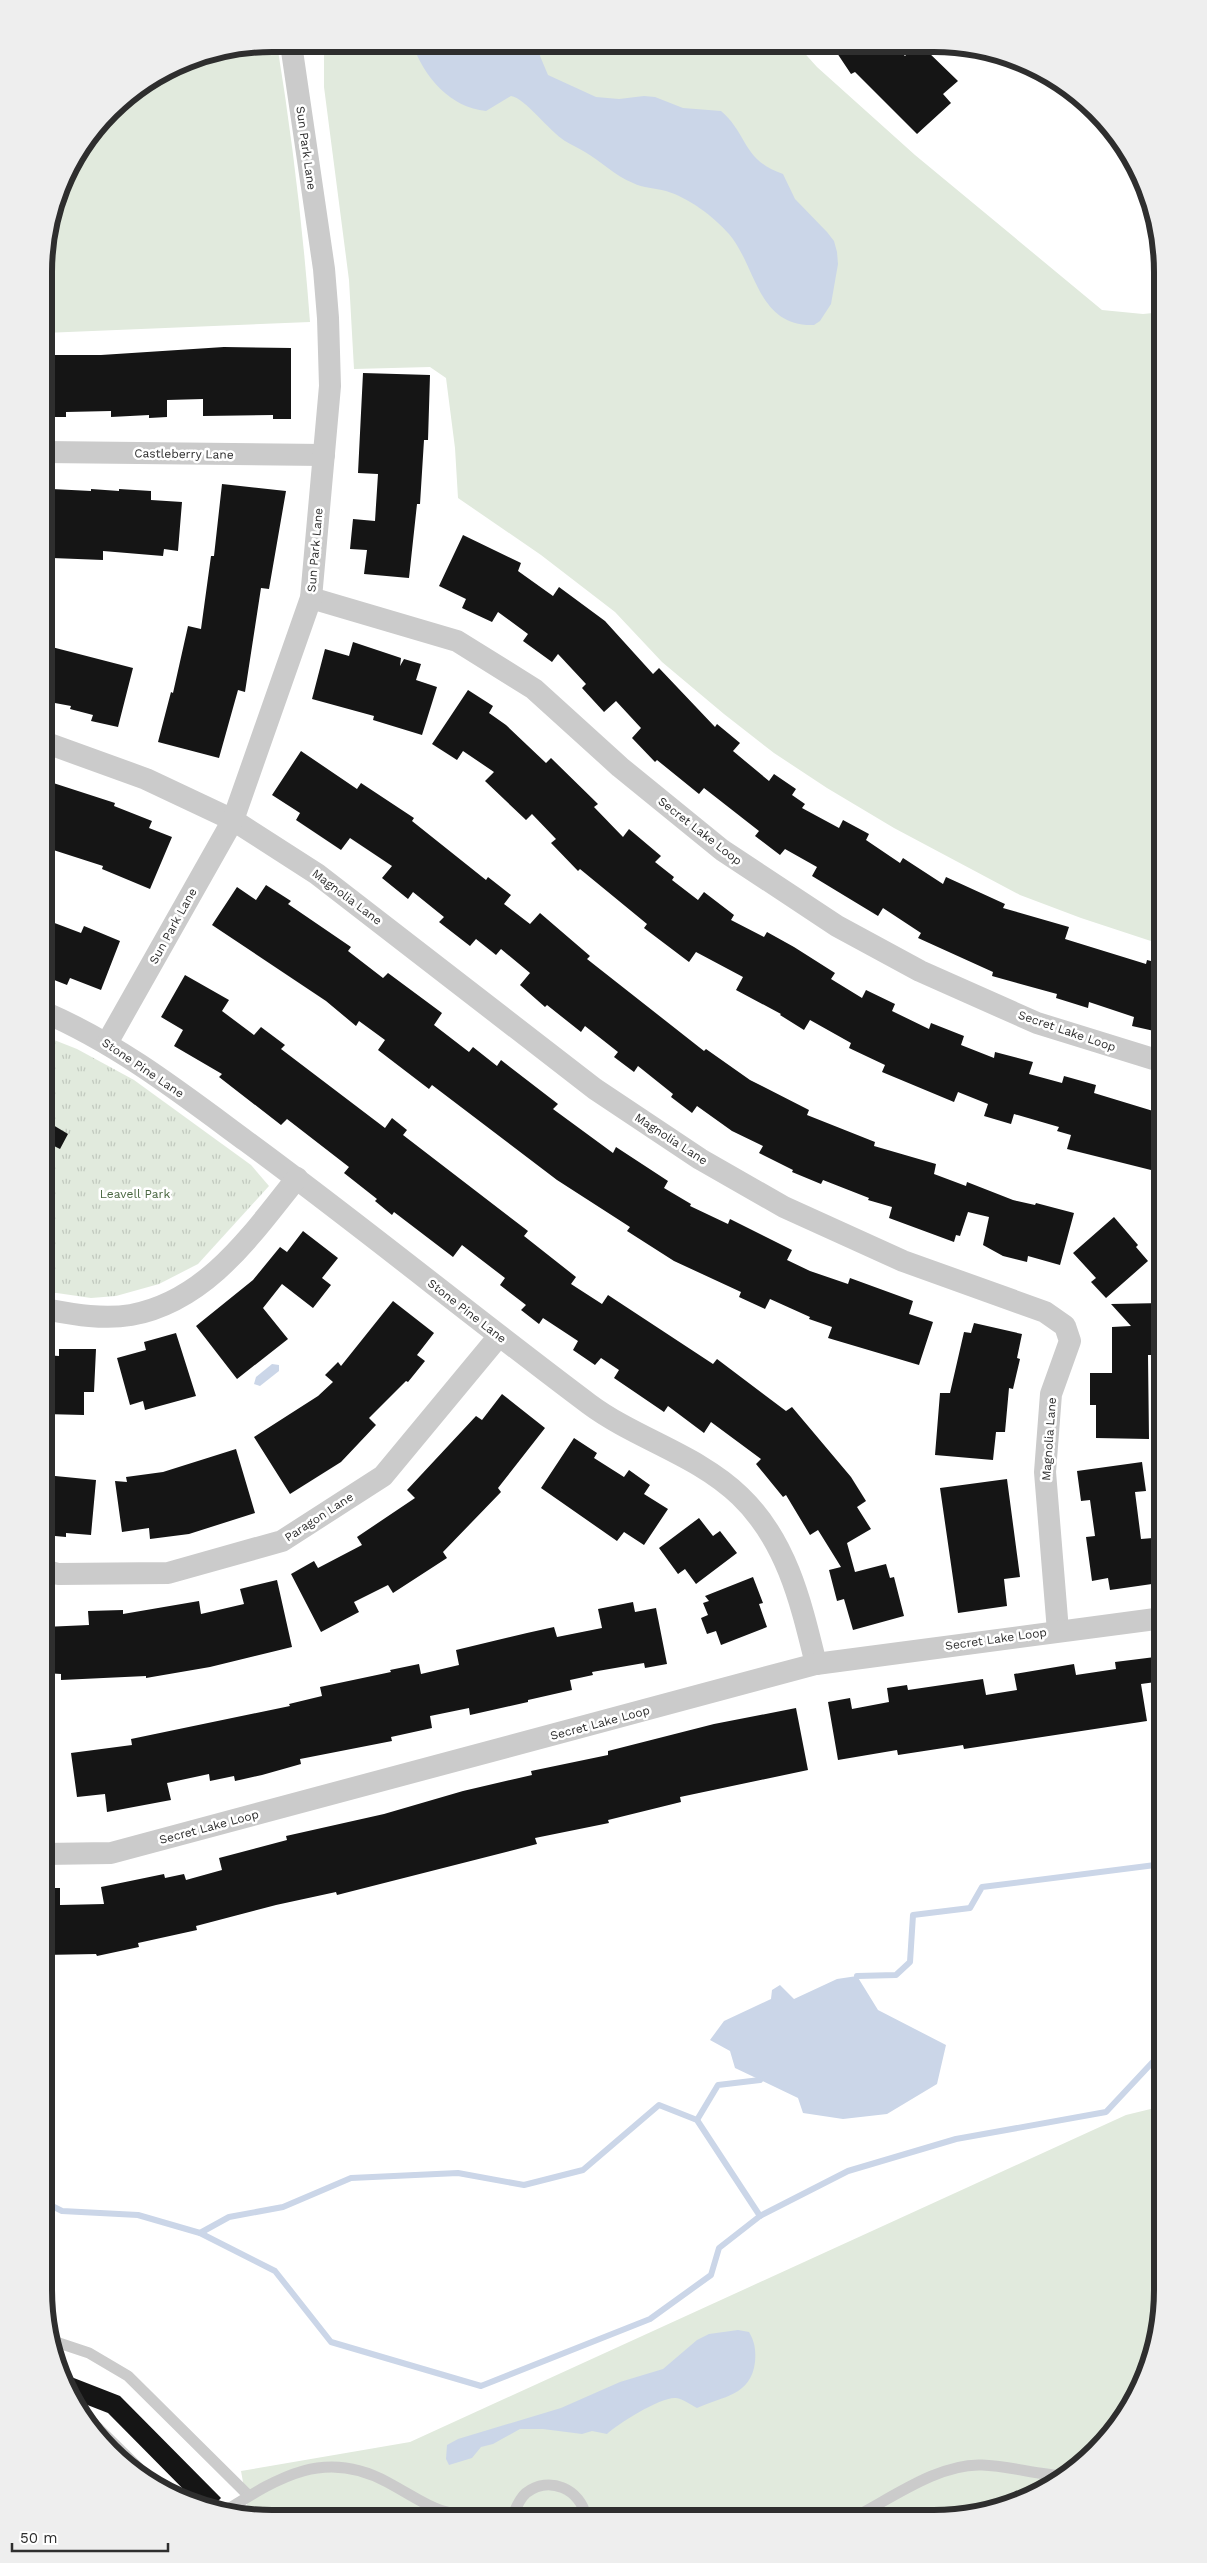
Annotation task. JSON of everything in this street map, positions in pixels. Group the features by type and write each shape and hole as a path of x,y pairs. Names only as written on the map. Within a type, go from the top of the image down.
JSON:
{"street":[{"name":"Sun Park Lane","path":"107,1043 233,820 311,598 330,386 328,318 324,269 292,52"},
{"name":"Castleberry Lane","path":"52,452 324,455"},
{"name":"Secret Lake Loop","path":"311,598 457,641 534,689 620,767 722,850 837,926 904,962 1037,1024 1154,1059"},
{"name":"Magnolia Lane","path":"52,745 146,778 233,820 317,874 595,1089 700,1159 801,1214 903,1261 1045,1312 1065,1326 1070,1341 1051,1394 1045,1472 1058,1631"},
{"name":"Stone Pine Lane","path":"52,1015 107,1043 147,1068 297,1178 499,1336 595,1408 698,1466 739,1495 766,1526 784,1558 799,1593 816,1664"},
{"path":"52,1310 89,1316 131,1315 171,1301 202,1285 236,1254 297,1178"},
{"name":"Paragon Lane","path":"52,1572 58,1574 168,1573 282,1541 383,1476 499,1336"},
{"name":"Secret Lake Loop","path":"52,1854 111,1853 816,1664 1154,1619"}],"lane":[{"path":"59,2343 89,2353 128,2376 249,2496"},
{"path":"867,2510 926,2478 966,2465 1004,2467 1055,2474"},
{"path":"232,2506 291,2473 331,2466 349,2468 386,2481 434,2510"},
{"path":"515,2510 527,2493 542,2485 559,2486 570,2490 579,2501 583,2510"}],"green space":[{"path":"278,52 288,113 310,322 52,333 54,244 60,216 69,189 90,150 107,128 128,107 150,90 175,75 202,64 244,54"},
{"path":"324,52 804,52 817,67 915,155 1102,310 1143,314 1154,313 1154,942 1020,895 894,828 827,788 774,753 724,714 662,662 615,612 541,555 458,498 455,448 446,378 430,367 354,369 349,280 324,87"},
{"name":"Leavell Park","path":"52,1039 77,1049 134,1080 251,1165 269,1186 198,1264 159,1284 116,1296 91,1298 52,1292"},
{"path":"1154,2108 1154,2305 1147,2347 1132,2388 1109,2424 1079,2456 1057,2473 1032,2488 991,2503 949,2510 248,2509 241,2471 410,2442 1126,2115"}],"water":[{"path":"416,52 541,52 540,56 548,75 596,97 619,99 644,96 655,97 683,108 721,111 730,120 752,154 770,168 783,174 795,199 834,241 838,264 831,304 820,321 814,325 795,323 781,316 769,306 738,247 729,234 700,208 675,194 637,185 626,180 559,136 517,98 511,96 486,111 473,109 461,104 441,89 424,68"},
{"path":"272,1364 279,1365 279,1371 260,1386 254,1384 256,1377"},
{"path":"857,1976 878,2010 946,2045 937,2084 887,2114 843,2119 803,2113 798,2098 735,2068 730,2051 710,2040 724,2021 771,1999 772,1990 780,1985 794,1999 837,1979"},
{"path":"738,2330 749,2332 755,2347 755,2362 748,2382 742,2388 726,2397 697,2408 676,2398 661,2401 620,2424 607,2434 592,2431 582,2434 543,2429 520,2429 493,2444 481,2447 472,2458 449,2465 446,2459 447,2445 458,2439 561,2408 620,2382 663,2369 697,2340 709,2334"}],"building":[{"path":"836,52 900,52 905,56 909,52 928,52 958,81 943,94 951,103 917,134 855,72 851,74"},
{"path":"224,347 291,348 291,419 273,419 273,415 203,416 203,399 167,400 167,417 149,418 149,415 111,417 111,411 66,412 66,417 52,417 52,355 101,355"},
{"path":"363,373 430,375 428,440 424,440 420,504 417,504 409,578 364,574 367,550 350,549 353,519 375,521 378,474 358,473"},
{"path":"222,484 286,491 269,589 261,588 245,692 238,690 219,758 158,742 171,692 173,693 188,626 201,629 211,556 214,556"},
{"path":"52,489 151,491 151,500 182,502 178,551 164,549 163,556 103,551 103,560 52,558 55,514 52,514"},
{"path":"463,535 521,563 518,571 553,596 559,587 605,621 653,674 659,668 715,727 717,724 740,743 733,751 769,781 774,774 796,789 792,795 805,804 802,808 839,828 843,820 869,834 866,840 900,863 903,858 943,884 946,877 1005,904 1003,908 1069,927 1065,939 1146,964 1147,960 1154,962 1154,1031 1132,1026 1134,1017 1089,1002 1088,1008 1056,998 1057,994 992,976 993,972 918,938 921,933 883,908 878,916 812,876 817,867 785,849 780,855 755,836 759,831 704,788 699,794 657,760 655,762 632,738 641,728 616,701 604,712 582,688 586,684 558,654 552,662 523,641 528,634 498,612 492,622 462,608 466,599 439,586"},
{"path":"353,642 401,658 400,666 404,659 421,664 416,680 437,687 422,735 373,720 374,716 312,699 325,649 349,656"},
{"path":"52,647 133,668 118,727 91,721 93,715 70,709 71,706 52,702"},
{"path":"468,690 493,706 489,713 506,725 546,763 551,758 598,804 594,807 623,837 629,829 661,856 655,862 674,877 672,880 698,900 704,892 734,915 731,920 764,937 767,932 794,947 835,973 831,979 862,998 866,990 895,1004 892,1011 929,1029 931,1023 964,1036 961,1045 994,1058 995,1052 1033,1062 1029,1074 1062,1083 1064,1076 1096,1085 1094,1093 1154,1111 1154,1171 1067,1149 1071,1135 1057,1131 1059,1127 1014,1114 1011,1124 984,1116 988,1104 958,1092 954,1102 882,1072 885,1065 849,1048 851,1043 810,1020 804,1030 781,1014 736,990 743,977 696,952 689,962 644,928 647,924 580,869 578,871 551,843 556,839 532,814 526,820 485,781 494,772 463,751 457,760 432,744"},
{"path":"301,751 357,789 361,783 414,818 412,821 486,880 488,877 511,895 504,904 530,924 540,913 590,956 587,959 704,1051 706,1049 750,1080 809,1110 807,1115 875,1142 874,1146 936,1164 934,1174 966,1186 967,1182 1013,1200 1035,1205 1036,1203 1074,1213 1060,1265 1028,1256 1027,1262 1003,1256 983,1245 989,1217 968,1212 960,1236 956,1235 954,1242 889,1218 892,1207 868,1200 869,1198 823,1180 821,1184 792,1172 793,1170 759,1153 763,1146 732,1131 697,1106 692,1113 671,1097 673,1094 638,1066 634,1072 614,1057 618,1052 585,1026 581,1032 547,1005 545,1007 520,985 530,973 501,949 496,955 476,939 470,946 439,922 444,917 413,892 408,899 382,878 392,866 350,838 341,850 296,820 300,813 272,795"},
{"path":"52,783 115,803 114,806 152,821 149,828 172,837 150,889 102,869 103,866 52,850"},
{"path":"266,885 291,901 288,904 351,947 348,951 383,978 388,973 442,1013 434,1025 469,1052 473,1047 497,1066 501,1060 558,1104 553,1109 613,1153 616,1147 668,1181 664,1188 691,1204 690,1206 728,1224 730,1219 792,1250 787,1260 810,1271 848,1284 850,1278 913,1301 909,1314 933,1322 919,1365 828,1338 832,1327 809,1319 810,1317 770,1299 765,1309 739,1297 741,1292 674,1261 627,1231 630,1227 557,1180 432,1085 429,1089 378,1050 385,1040 359,1021 356,1026 326,1001 212,925 237,887 256,900"},
{"path":"52,922 81,933 84,926 120,941 101,990 70,978 67,985 52,979"},
{"path":"185,975 229,1000 222,1011 254,1035 261,1027 285,1045 281,1049 385,1128 392,1118 407,1130 403,1135 528,1231 524,1236 576,1277 571,1284 602,1304 608,1295 713,1364 717,1359 786,1411 792,1407 851,1477 866,1501 857,1507 871,1529 847,1543 855,1572 886,1564 890,1578 894,1577 904,1616 853,1630 844,1599 837,1601 829,1570 841,1567 818,1530 810,1535 786,1495 783,1497 756,1464 761,1459 711,1422 704,1433 668,1406 664,1412 614,1378 619,1370 601,1358 595,1365 573,1350 578,1341 543,1318 539,1324 521,1310 526,1305 500,1285 505,1278 462,1245 453,1257 394,1212 392,1215 375,1201 377,1199 344,1173 349,1167 287,1119 281,1125 219,1077 222,1074 174,1046 183,1030 161,1017"},
{"path":"53,1125 68,1134 60,1149 52,1145"},
{"path":"1114,1217 1138,1245 1136,1247 1148,1261 1106,1298 1091,1282 1096,1278 1073,1253"},
{"path":"303,1231 338,1258 322,1278 331,1285 313,1308 282,1284 263,1308 288,1339 237,1379 196,1326 253,1280 280,1247 287,1252"},
{"path":"393,1301 434,1333 417,1355 425,1361 408,1382 406,1381 369,1418 376,1425 341,1462 290,1494 254,1437 318,1396 333,1382 325,1375 338,1362 341,1366"},
{"path":"1154,1303 1154,1355 1148,1355 1149,1439 1096,1438 1096,1405 1090,1405 1090,1373 1112,1373 1112,1327 1131,1326 1111,1304"},
{"path":"974,1323 1022,1334 1017,1358 1020,1359 1013,1389 1009,1388 1005,1432 996,1432 993,1460 935,1455 940,1393 950,1393 964,1332 971,1333"},
{"path":"176,1333 196,1396 145,1410 143,1401 130,1405 117,1358 146,1350 144,1342"},
{"path":"59,1349 96,1349 94,1392 84,1392 84,1415 52,1414 52,1356 59,1356"},
{"path":"502,1394 545,1428 498,1488 501,1492 443,1552 447,1558 393,1593 388,1585 354,1602 359,1612 321,1632 291,1574 314,1561 318,1568 362,1545 357,1537 415,1498 407,1490 476,1416 482,1420"},
{"path":"574,1438 597,1453 594,1458 624,1477 629,1470 650,1485 644,1494 668,1509 644,1545 624,1532 617,1541 541,1488"},
{"path":"236,1449 255,1513 189,1534 150,1539 149,1528 122,1532 115,1481 127,1482 126,1477 163,1472"},
{"path":"1142,1462 1146,1491 1135,1492 1141,1539 1153,1538 1154,1584 1110,1590 1108,1578 1092,1581 1086,1537 1095,1536 1090,1500 1081,1501 1077,1471"},
{"path":"52,1476 96,1480 91,1535 66,1533 66,1537 52,1536"},
{"path":"1007,1479 1020,1577 1004,1579 1007,1606 958,1613 940,1488"},
{"path":"699,1518 713,1536 720,1531 737,1553 696,1584 685,1569 678,1574 659,1548"},
{"path":"753,1577 763,1603 759,1604 767,1627 721,1645 716,1631 707,1634 701,1618 708,1615 703,1603 709,1601 705,1596"},
{"path":"277,1580 292,1647 210,1667 146,1678 146,1676 61,1680 61,1674 52,1673 52,1627 89,1625 88,1611 123,1610 123,1614 199,1601 201,1614 244,1604 240,1589"},
{"path":"633,1602 635,1612 656,1608 667,1664 645,1668 644,1663 592,1672 593,1675 570,1680 572,1690 528,1700 528,1702 470,1715 469,1708 430,1716 432,1728 391,1737 392,1741 300,1759 301,1764 262,1775 235,1781 234,1776 210,1781 209,1774 167,1783 171,1800 107,1812 105,1794 77,1797 71,1753 132,1745 131,1739 290,1706 289,1704 322,1696 320,1687 391,1672 390,1670 419,1664 421,1674 459,1665 456,1650 527,1633 554,1627 557,1637 602,1628 598,1609"},
{"path":"1154,1657 1154,1682 1141,1684 1147,1721 964,1749 963,1745 898,1755 897,1750 838,1760 828,1702 850,1698 852,1709 889,1702 887,1688 907,1685 908,1690 983,1679 986,1695 1017,1690 1014,1674 1074,1664 1076,1675 1116,1669 1115,1662"},
{"path":"796,1708 808,1770 680,1797 681,1802 608,1820 609,1823 535,1838 537,1844 337,1895 336,1892 276,1905 196,1926 197,1930 138,1943 139,1947 97,1956 96,1954 52,1955 52,1888 60,1888 60,1905 104,1904 101,1887 164,1874 165,1878 184,1874 186,1880 222,1870 219,1858 287,1840 286,1836 384,1814 463,1791 532,1775 531,1771 608,1755 608,1751 714,1724"},
{"path":"70,2377 120,2396 221,2498 216,2503 187,2493 108,2413 84,2404"}],"waterway":[{"path":"857,1976 896,1975 910,1962 913,1915 970,1908 982,1887 1154,1865"},
{"path":"52,2206 62,2211 138,2215 200,2233 229,2217 283,2207 351,2178 458,2173 524,2185 583,2170 659,2105 697,2120 760,2216 848,2171 956,2139 1106,2112 1154,2061"},
{"path":"697,2120 718,2085 760,2080"},
{"path":"200,2233 275,2271 331,2342 481,2386 650,2319 711,2275 719,2248 760,2216"}]}
